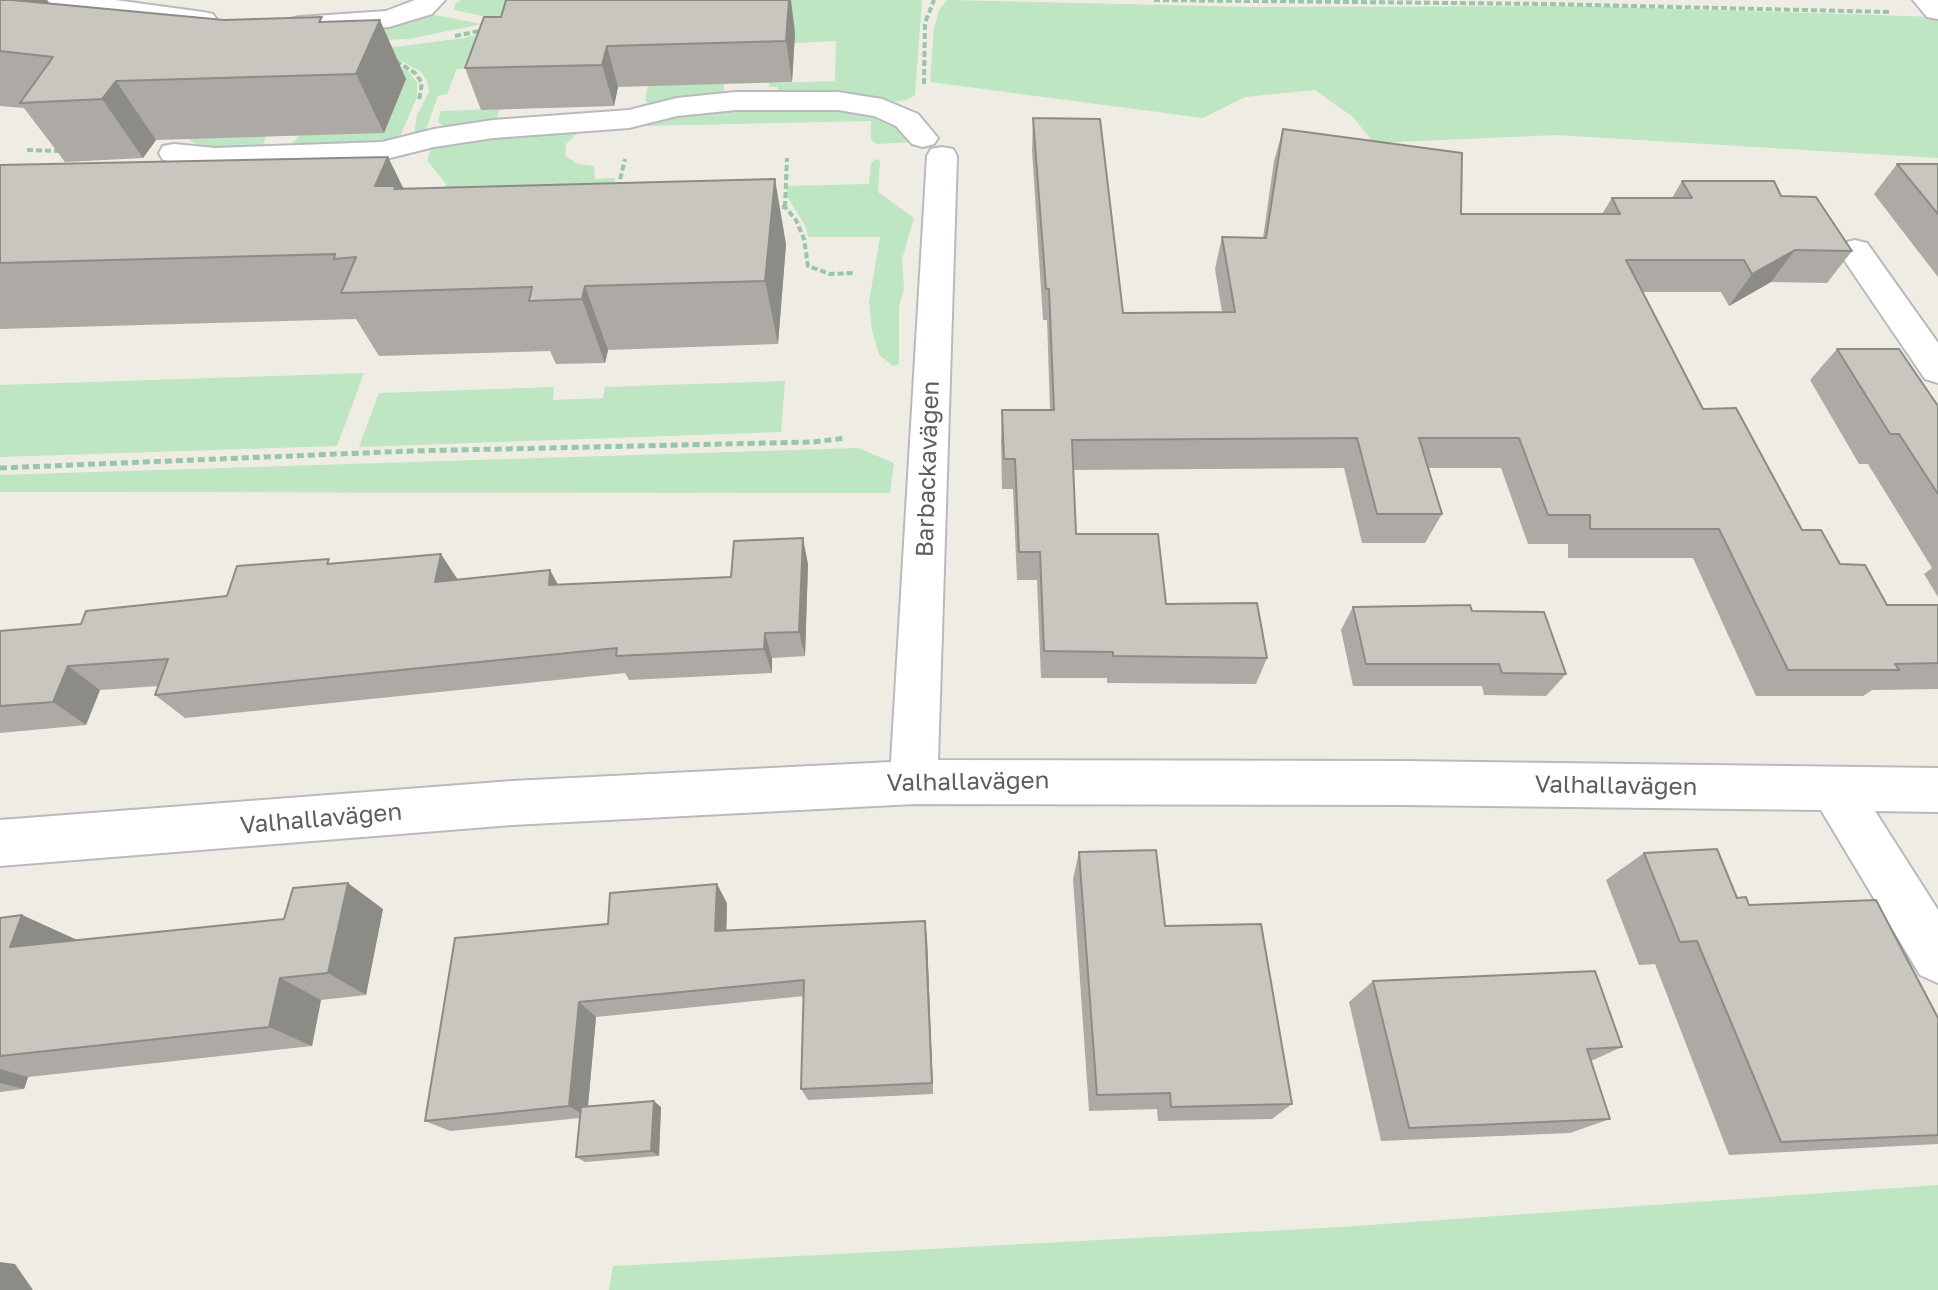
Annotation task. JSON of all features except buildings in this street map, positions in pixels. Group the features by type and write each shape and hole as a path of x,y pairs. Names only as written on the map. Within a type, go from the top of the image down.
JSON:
{"street":[{"path":"55,0 233,25"},
{"path":"272,26 389,19 422,8 432,0"},
{"name":"Barbackavägen","path":"629,119 677,107 736,101 838,101 882,108 907,120 932,147 914,782"},
{"path":"174,153 215,157 382,151 434,138 493,129 629,119"},
{"path":"1855,251 1938,370"},
{"name":"Valhallavägen","path":"0,843 512,803 914,782 1403,783 1938,790"},
{"path":"1835,790 1938,957"}],"path":[{"path":"1154,0 1677,7 1931,6"},
{"path":"1672,0 1677,7"},
{"path":"444,38 486,30"},
{"path":"616,196 630,138 629,119"},
{"path":"27,150 66,152"},
{"path":"787,158 785,207 804,239 808,266 830,274 853,273"},
{"path":"769,206 785,207"},
{"path":"0,468 411,451 813,442 846,438"}],"green space":[{"path":"461,0 584,0 502,20 454,10 455,4"},
{"path":"743,0 922,0 915,95 907,100 883,103 778,95 778,87 769,87 769,83 835,81 836,41 795,43 724,84 723,96 651,106 645,100 655,55"},
{"path":"947,0 1254,7 1585,6 1938,17 1938,158 1556,135 1374,143 1353,117 1315,90 1245,97 1203,118 930,82 934,28 939,10"},
{"path":"587,6 496,67 457,69 447,94 438,96 425,132 414,135 417,115 429,92 427,81 420,71 379,49 464,38"},
{"path":"12,10 383,28 411,22 429,14 482,24 409,39 204,48"},
{"path":"397,65 410,73 417,83 417,97 399,139 376,144 290,146 300,135 266,136 262,148 201,148 188,139 198,116"},
{"path":"801,104 891,118 912,142 877,144 871,140 871,121 643,126 637,121 667,113"},
{"path":"500,109 496,121 445,128 438,121 441,111"},
{"path":"582,129 566,144 565,156 578,164 594,166 595,179 615,178 610,206 444,196 446,184 427,160 434,142"},
{"path":"876,159 880,161 878,192 914,218 902,259 904,288 899,307 899,364 893,366 879,355 869,302 880,237 808,237 806,227 787,196 787,186 869,184 871,163"},
{"path":"364,373 337,446 0,457 0,385"},
{"path":"785,381 781,432 359,447 379,393 554,387 553,400 603,398 605,387"},
{"path":"858,448 894,463 890,493 0,492 0,475"},
{"path":"1938,1185 1938,1290 609,1290 613,1266 1341,1227"}]}
